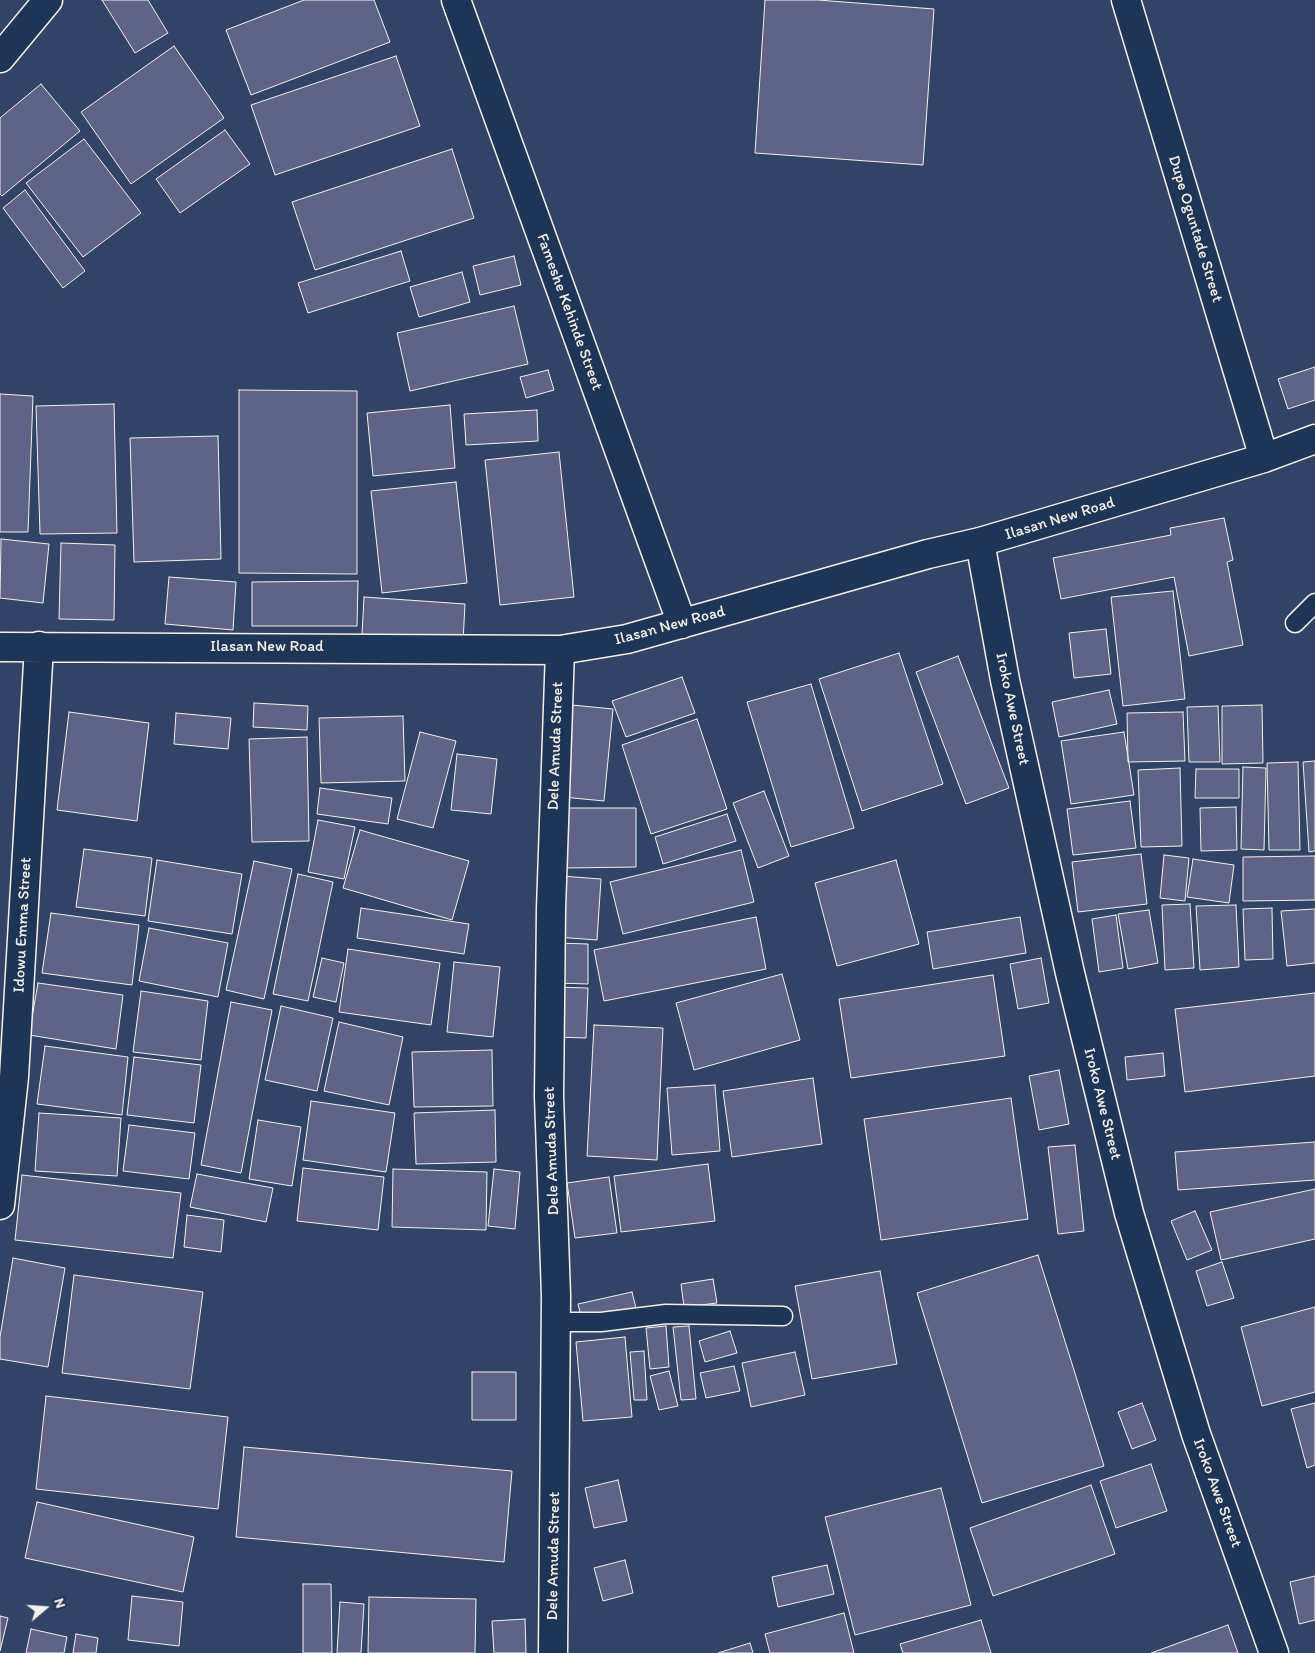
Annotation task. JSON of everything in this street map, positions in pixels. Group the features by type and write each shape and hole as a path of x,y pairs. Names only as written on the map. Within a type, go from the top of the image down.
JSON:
{"street":[{"path":"0,58 48,0"},
{"name":"Fameshe Kehinde Street","path":"456,0 682,624"},
{"name":"Dupe Oguntade Street","path":"1126,0 1264,458"},
{"name":"Ilasan New Road","path":"0,647 560,650 627,639 928,554 980,542 1264,458 1315,439"},
{"name":"Iroko Awe Street","path":"980,542 1006,680 1064,944 1129,1213 1196,1434 1274,1653"},
{"name":"Idowu Emma Street","path":"0,1205 14,1077 39,646"},
{"name":"Dele Amuda Street","path":"553,1653 556,1322 549,1086 551,909 560,650"}],"lane":[{"path":"1295,623 1315,603"},
{"path":"556,1322 601,1322 666,1314 783,1316"}],"building":[{"path":"102,0 148,0 168,33 135,53"},
{"path":"304,0 374,0 390,42 251,95 226,30"},
{"path":"765,0 818,0 934,9 923,165 755,153"},
{"path":"174,46 224,118 131,184 81,112"},
{"path":"396,56 420,126 275,175 251,105"},
{"path":"41,84 80,131 2,196 0,194 0,118"},
{"path":"225,130 250,164 180,213 156,179"},
{"path":"84,139 141,213 83,257 26,183"},
{"path":"452,149 474,218 315,270 292,202"},
{"path":"25,190 85,271 63,288 3,208"},
{"path":"401,251 410,281 308,313 298,283"},
{"path":"514,256 521,285 480,295 473,266"},
{"path":"462,272 470,302 419,317 410,287"},
{"path":"514,306 528,364 410,391 397,333"},
{"path":"1315,367 1315,400 1288,409 1278,379"},
{"path":"548,370 554,390 526,398 520,377"},
{"path":"239,390 357,391 357,574 239,573"},
{"path":"0,394 33,396 28,532 0,532"},
{"path":"114,404 117,533 40,534 36,406"},
{"path":"450,405 455,468 373,476 367,413"},
{"path":"537,410 538,441 466,445 464,414"},
{"path":"218,436 221,559 134,562 130,438"},
{"path":"559,452 574,597 500,605 485,460"},
{"path":"456,482 467,583 382,593 371,491"},
{"path":"1224,518 1233,560 1227,562 1243,645 1189,656 1174,577 1061,599 1053,558 1171,535 1170,528"},
{"path":"1,539 49,544 43,603 0,598"},
{"path":"61,543 115,545 114,620 59,619"},
{"path":"169,577 236,582 233,630 165,624"},
{"path":"358,581 357,626 252,626 252,582"},
{"path":"1173,591 1185,699 1123,706 1111,597"},
{"path":"364,597 465,604 463,642 362,635"},
{"path":"1106,629 1111,674 1074,678 1069,633"},
{"path":"899,653 943,784 862,811 819,679"},
{"path":"958,656 1009,788 966,804 916,672"},
{"path":"682,677 695,713 626,737 612,701"},
{"path":"811,684 854,828 791,847 747,702"},
{"path":"1109,690 1117,724 1059,737 1052,702"},
{"path":"254,703 308,706 307,730 253,727"},
{"path":"572,705 613,709 604,801 563,797"},
{"path":"1262,705 1263,763 1222,764 1222,706"},
{"path":"1218,706 1220,762 1189,762 1187,707"},
{"path":"69,712 149,723 137,821 57,810"},
{"path":"1183,712 1185,761 1128,762 1127,713"},
{"path":"176,713 231,718 228,749 174,744"},
{"path":"403,716 405,781 321,783 319,718"},
{"path":"697,719 727,809 651,834 622,745"},
{"path":"420,732 456,741 433,828 397,819"},
{"path":"1124,732 1134,795 1071,804 1061,741"},
{"path":"307,737 309,841 252,842 249,739"},
{"path":"457,754 497,759 491,814 451,810"},
{"path":"1315,761 1315,851 1309,852 1303,762"},
{"path":"1298,762 1300,850 1269,850 1267,763"},
{"path":"1243,767 1266,768 1264,850 1241,849"},
{"path":"1180,768 1182,846 1141,847 1138,770"},
{"path":"1196,769 1239,769 1239,798 1195,798"},
{"path":"320,788 392,798 388,824 317,814"},
{"path":"764,791 789,856 758,868 733,803"},
{"path":"1130,801 1136,848 1073,855 1067,809"},
{"path":"1236,807 1237,850 1201,851 1200,808"},
{"path":"565,808 636,808 636,867 566,868"},
{"path":"727,814 736,841 663,864 655,837"},
{"path":"318,820 355,827 344,879 308,872"},
{"path":"360,830 469,861 452,920 343,888"},
{"path":"84,849 152,858 145,916 76,907"},
{"path":"741,850 754,902 623,934 610,882"},
{"path":"1141,854 1147,904 1078,912 1072,862"},
{"path":"1164,855 1189,858 1185,901 1160,898"},
{"path":"1315,856 1315,900 1243,901 1243,857"},
{"path":"1193,859 1234,865 1229,903 1187,897"},
{"path":"157,860 242,874 232,934 148,921"},
{"path":"896,860 919,944 837,966 815,883"},
{"path":"254,861 292,869 264,999 226,990"},
{"path":"298,874 333,882 308,1001 273,994"},
{"path":"561,876 601,879 597,940 557,937"},
{"path":"1190,904 1194,968 1165,970 1162,905"},
{"path":"1236,905 1239,967 1200,970 1196,906"},
{"path":"361,908 469,924 464,954 357,938"},
{"path":"1272,908 1273,959 1245,960 1243,909"},
{"path":"1315,909 1315,963 1287,966 1281,911"},
{"path":"1149,910 1158,963 1128,969 1118,914"},
{"path":"51,913 139,925 132,985 42,973"},
{"path":"1116,915 1123,968 1099,972 1092,919"},
{"path":"756,917 766,969 604,1001 594,950"},
{"path":"1020,917 1026,953 933,969 927,932"},
{"path":"149,928 228,943 218,997 139,981"},
{"path":"556,943 588,944 588,984 556,983"},
{"path":"348,949 440,963 431,1025 339,1012"},
{"path":"322,958 344,963 336,1002 313,997"},
{"path":"1041,958 1049,1003 1018,1009 1010,964"},
{"path":"454,962 500,967 493,1037 447,1032"},
{"path":"782,974 800,1040 694,1070 676,1003"},
{"path":"993,975 1005,1056 851,1078 839,999"},
{"path":"38,983 123,995 116,1049 29,1035"},
{"path":"556,987 588,988 586,1038 554,1037"},
{"path":"141,991 208,1001 201,1060 133,1052"},
{"path":"1315,993 1315,1076 1185,1092 1175,1009"},
{"path":"231,1002 272,1010 241,1173 201,1165"},
{"path":"281,1006 333,1018 317,1091 265,1080"},
{"path":"339,1022 403,1037 389,1105 324,1091"},
{"path":"594,1025 663,1028 657,1160 587,1156"},
{"path":"45,1046 128,1057 122,1115 37,1104"},
{"path":"492,1050 493,1106 414,1107 412,1052"},
{"path":"1163,1053 1165,1076 1127,1080 1125,1057"},
{"path":"134,1057 201,1065 194,1123 127,1115"},
{"path":"1059,1070 1069,1124 1039,1130 1029,1076"},
{"path":"813,1078 822,1144 732,1157 723,1091"},
{"path":"715,1085 720,1151 672,1155 667,1088"},
{"path":"1011,1098 1028,1219 881,1240 864,1119"},
{"path":"311,1101 395,1113 386,1172 303,1160"},
{"path":"495,1110 496,1162 416,1164 414,1113"},
{"path":"39,1113 121,1118 117,1176 35,1171"},
{"path":"258,1120 301,1127 292,1186 249,1179"},
{"path":"129,1125 195,1133 189,1179 123,1171"},
{"path":"1315,1142 1315,1180 1178,1190 1175,1152"},
{"path":"1075,1145 1084,1231 1058,1234 1048,1147"},
{"path":"708,1164 715,1221 621,1232 614,1176"},
{"path":"303,1168 384,1177 378,1230 297,1221"},
{"path":"393,1169 487,1172 486,1230 392,1227"},
{"path":"494,1169 520,1172 515,1229 488,1226"},
{"path":"197,1174 273,1188 266,1222 190,1207"},
{"path":"22,1175 181,1193 173,1258 15,1240"},
{"path":"609,1177 617,1233 575,1238 567,1183"},
{"path":"1315,1189 1315,1239 1221,1260 1210,1212"},
{"path":"1195,1211 1212,1250 1187,1260 1171,1221"},
{"path":"187,1215 224,1220 221,1252 184,1247"},
{"path":"1038,1255 1104,1466 982,1503 917,1293"},
{"path":"13,1258 65,1268 48,1367 0,1359 0,1337"},
{"path":"1222,1262 1234,1298 1207,1306 1196,1271"},
{"path":"880,1271 897,1364 812,1379 795,1286"},
{"path":"74,1275 203,1292 190,1389 62,1373"},
{"path":"713,1279 717,1303 684,1307 681,1284"},
{"path":"632,1292 636,1308 582,1320 578,1304"},
{"path":"1315,1307 1315,1392 1262,1406 1241,1327"},
{"path":"666,1326 669,1367 650,1369 646,1328"},
{"path":"689,1326 696,1399 681,1400 673,1327"},
{"path":"730,1331 737,1353 705,1362 699,1341"},
{"path":"625,1337 632,1417 583,1421 576,1342"},
{"path":"644,1351 647,1400 634,1400 630,1352"},
{"path":"795,1352 805,1395 751,1407 742,1363"},
{"path":"734,1366 740,1391 706,1398 700,1373"},
{"path":"669,1371 678,1406 659,1410 650,1376"},
{"path":"472,1372 516,1372 516,1420 472,1420"},
{"path":"46,1396 228,1417 218,1509 36,1489"},
{"path":"1142,1403 1156,1440 1132,1449 1118,1412"},
{"path":"1315,1403 1315,1465 1307,1468 1291,1409"},
{"path":"244,1447 512,1471 504,1562 236,1537"},
{"path":"1151,1464 1167,1511 1116,1528 1100,1481"},
{"path":"618,1480 627,1521 594,1528 585,1488"},
{"path":"1091,1485 1115,1554 993,1596 970,1528"},
{"path":"941,1488 971,1605 855,1635 825,1517"},
{"path":"37,1502 194,1537 183,1592 25,1558"},
{"path":"625,1560 633,1593 603,1601 594,1568"},
{"path":"827,1565 834,1594 778,1607 772,1577"},
{"path":"1315,1576 1315,1620 1299,1624 1290,1582"},
{"path":"303,1584 331,1584 332,1653 303,1653"},
{"path":"132,1596 183,1602 179,1646 128,1640"},
{"path":"369,1597 476,1599 475,1653 368,1653"},
{"path":"340,1602 364,1604 361,1653 337,1653"},
{"path":"844,1613 854,1653 770,1653 765,1634"},
{"path":"0,1616 8,1618 0,1651"},
{"path":"525,1619 526,1653 494,1653 492,1621"},
{"path":"981,1620 991,1653 903,1653 900,1644"},
{"path":"1228,1625 1238,1653 1151,1653"},
{"path":"31,1629 67,1637 64,1653 26,1653"},
{"path":"76,1634 98,1638 96,1653 73,1653"},
{"path":"750,1643 753,1653 718,1653"}]}
